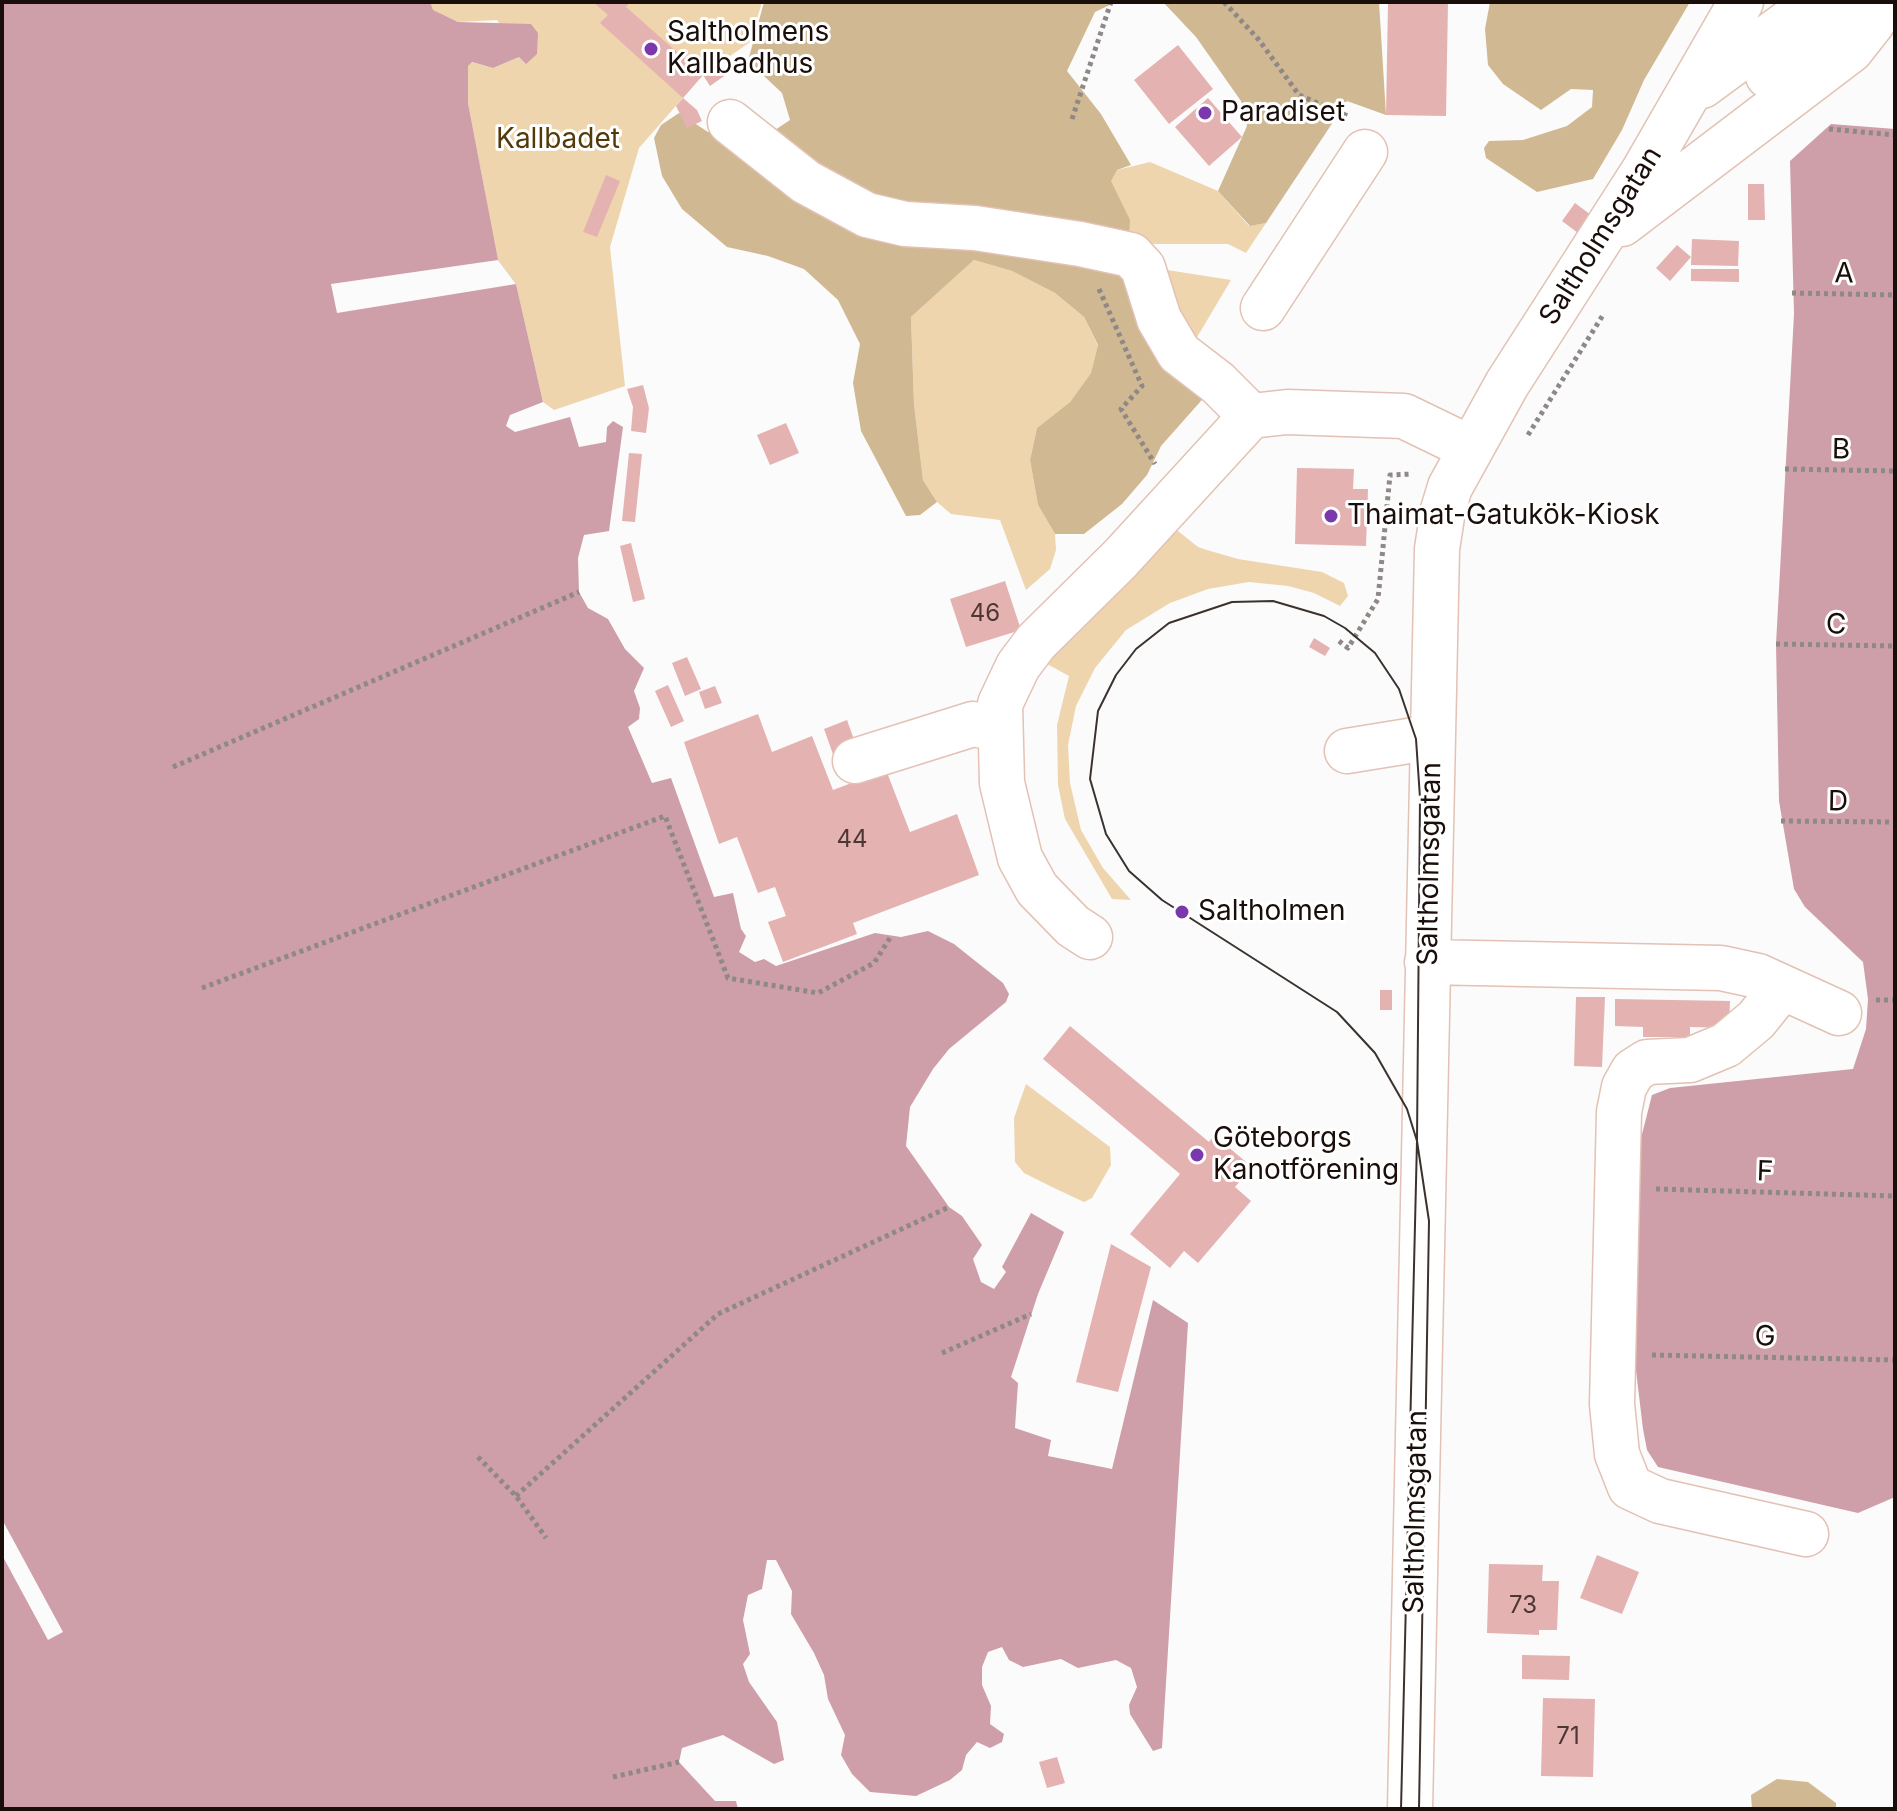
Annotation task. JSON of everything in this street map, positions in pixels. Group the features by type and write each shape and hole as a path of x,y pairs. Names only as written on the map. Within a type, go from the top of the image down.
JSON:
{"street":[{"name":"Saltholmsgatan","path":"1410,1809 1437,549 1450,487 1470,448 1643,172 1741,2"},
{"path":"1690,94 1816,2"},
{"path":"1643,172 1860,2"},
{"path":"1595,245 1851,50 1873,22 1876,2"},
{"path":"730,122 806,182 867,215 905,224 975,228 1121,252 1138,262 1171,342 1251,416"},
{"path":"1263,308 1365,152"},
{"path":"1090,937 1073,926 1037,889 1020,858 1002,783 1000,704 1027,654 1251,416 1287,412 1404,416 1470,448"},
{"path":"855,761 973,724 1000,729"},
{"path":"1347,751 1433,737"},
{"path":"1427,962 1721,968 1758,976 1781,989 1854,1006"},
{"path":"1781,989 1756,1020 1726,1045 1690,1060 1647,1062 1633,1071 1624,1087 1619,1112 1612,1404 1617,1454 1630,1487 1660,1501 1806,1534"}],"path":[{"path":"1072,119 1111,2"},
{"path":"1224,2 1259,40 1299,95 1361,122 1365,152"},
{"path":"1829,129 1895,135"},
{"path":"1080,244 1142,386 1121,409 1176,499"},
{"name":"A","path":"1792,293 1895,295"},
{"path":"1525,441 1606,311"},
{"name":"B","path":"1785,469 1895,471"},
{"path":"173,767 579,592"},
{"name":"C","path":"1776,644 1895,646"},
{"path":"202,988 665,816 728,978 818,993 874,963 890,938"},
{"name":"D","path":"1781,821 1895,822"},
{"path":"1854,1006 1895,1000"},
{"name":"F","path":"1650,1189 1895,1196"},
{"path":"516,1496 718,1314 949,1207"},
{"path":"942,1353 1031,1314"},
{"name":"G","path":"1649,1355 1895,1360"},
{"path":"478,1457 516,1496 546,1538"},
{"path":"613,1777 679,1762"}],"green space":[{"name":"Kallbadet","path":"430,2 762,2 750,42 703,75 639,148 610,247 625,386 554,410 543,402 516,284 337,313 485,193 468,103 468,66 471,62 493,68 519,57 526,64 497,20 458,22 432,10"},
{"path":"1150,162 1218,191 1249,226 1266,223 1246,253 1228,244 1140,244 1129,236 1110,181 1117,170"},
{"path":"974,260 1012,271 1055,293 1084,317 1098,346 1091,373 1070,402 1037,428 1030,460 1038,505 1055,534 1056,550 1050,569 1026,590 1000,520 951,514 937,502 923,480 914,404 911,317"},
{"path":"1129,264 1231,280 1193,344"},
{"path":"1173,527 1198,547 1207,550 1238,559 1322,572 1344,583 1348,596 1340,606 1314,593 1288,586 1249,582 1208,589 1170,603 1126,630 1095,668 1076,706 1068,745 1070,783 1081,830 1103,868 1131,900 1112,899 1065,819 1058,785 1057,725 1069,676 1047,664 1065,637"},
{"path":"1026,1084 1110,1147 1111,1165 1092,1198 1084,1202 1054,1188 1024,1173 1015,1162 1014,1118"}],"shaded area":[{"path":"2,2 430,2 433,10 458,22 531,24 538,33 537,54 526,64 519,57 493,68 472,62 468,66 468,103 498,260 516,284 543,402 510,415 506,426 515,432 570,417 579,447 606,442 607,427 613,421 623,427 609,531 584,535 578,558 579,592 588,608 608,619 625,649 644,668 634,691 640,708 639,719 628,727 652,783 671,778 714,897 733,893 741,929 746,936 739,952 755,962 764,959 776,966 875,933 901,937 928,931 954,944 1003,983 1009,994 1006,1002 949,1049 910,1107 906,1146 949,1207 962,1216 982,1245 973,1259 981,1282 994,1289 1006,1272 1002,1267 1031,1213 1064,1232 1038,1294 1011,1377 1018,1383 1015,1428 1051,1440 1048,1456 1112,1469 1153,1300 1188,1323 1162,1748 1153,1751 1130,1714 1129,1705 1137,1687 1131,1668 1116,1660 1078,1668 1061,1659 1023,1667 1009,1660 1002,1647 988,1652 982,1667 982,1685 991,1706 990,1724 1004,1734 1002,1742 990,1748 977,1742 966,1755 962,1770 950,1780 916,1796 870,1792 852,1774 841,1755 845,1735 828,1699 824,1675 791,1614 792,1591 776,1560 767,1560 762,1589 748,1595 743,1620 750,1654 743,1664 749,1682 777,1722 784,1760 774,1764 723,1735 682,1748 679,1762 715,1801 736,1801 738,1809 2,1809"},
{"path":"764,2 1116,2 1095,12 1067,71 1101,114 1131,165 1117,170 1111,181 1130,220 1129,236 1208,393 1161,446 1147,475 1122,504 1084,534 1055,534 1038,505 1030,460 1037,428 1070,402 1091,373 1098,345 1084,317 1055,293 1012,271 974,260 911,317 914,404 923,480 937,502 920,515 906,516 861,431 853,383 860,344 838,300 804,269 768,256 727,247 682,209 662,176 654,138 661,125 679,113 708,132 760,140 790,120 782,93 748,61"},
{"path":"1163,2 1379,2 1386,115 1347,101 1266,223 1250,226 1218,191 1247,126 1241,101 1196,37"},
{"path":"1490,2 1690,2 1644,80 1622,130 1593,179 1537,192 1486,158 1484,148 1489,141 1523,140 1567,126 1592,107 1593,90 1571,89 1541,110 1503,84 1488,65 1485,29"},
{"path":"1831,124 1895,129 1895,1497 1858,1513 1658,1467 1647,1450 1634,1354 1638,1150 1652,1095 1670,1088 1853,1069 1866,1029 1868,999 1863,962 1805,907 1794,889 1779,801 1776,644 1794,314 1790,161"},
{"path":"1777,1779 1808,1782 1836,1803 1836,1809 1752,1809 1751,1795"}],"pier":[{"path":"498,260 516,284 337,313 331,284"},
{"path":"4,1523 63,1632 48,1640 2,1555"}],"building":[{"name":"Saltholmens Kallbadhus","path":"593,2 630,2 626,7 703,75 683,98 600,23 608,15"},
{"path":"1388,2 1448,2 1446,116 1386,115"},
{"path":"1178,45 1213,89 1169,124 1134,80"},
{"path":"721,64 727,74 710,86 703,75"},
{"path":"683,98 697,110 702,121 687,128 676,106"},
{"path":"1208,98 1242,137 1209,166 1175,127"},
{"path":"606,175 620,181 597,237 583,232"},
{"path":"1748,184 1764,184 1765,220 1748,220"},
{"path":"1575,203 1591,215 1578,233 1562,221"},
{"path":"1692,239 1739,241 1738,266 1691,265"},
{"path":"1677,245 1691,257 1670,281 1656,268"},
{"path":"1691,269 1739,269 1739,282 1691,281"},
{"path":"643,385 649,408 646,433 631,431 633,407 627,389"},
{"path":"786,423 799,453 770,465 757,435"},
{"path":"629,453 642,454 635,522 622,521"},
{"name":"Thaimat-Gatukök-Kiosk","path":"1297,468 1354,469 1353,489 1368,489 1366,546 1295,544"},
{"path":"631,543 645,599 633,602 620,546"},
{"path":"1005,581 1021,630 966,647 950,599"},
{"path":"1314,638 1330,648 1325,656 1309,647"},
{"path":"687,657 701,689 685,696 672,663"},
{"path":"668,685 684,721 671,727 655,691"},
{"path":"715,686 722,703 705,709 699,692"},
{"path":"758,714 772,752 812,736 833,790 886,770 910,832 957,814 979,875 853,923 857,934 783,962 768,922 786,916 775,887 758,893 737,837 719,844 684,742"},
{"path":"847,720 857,748 834,757 824,729"},
{"path":"1380,990 1392,990 1392,1010 1380,1010"},
{"path":"1576,997 1605,997 1602,1067 1574,1066"},
{"path":"1615,999 1730,1001 1729,1028 1690,1027 1690,1037 1643,1037 1643,1027 1615,1026"},
{"name":"Göteborgs Kanotförening","path":"1070,1026 1209,1142 1214,1135 1252,1167 1235,1187 1251,1201 1198,1263 1184,1251 1170,1268 1130,1234 1180,1174 1043,1059"},
{"path":"1111,1244 1151,1267 1118,1392 1076,1382"},
{"path":"1597,1555 1639,1572 1622,1614 1580,1598"},
{"path":"1489,1564 1543,1565 1542,1581 1559,1581 1557,1630 1539,1630 1539,1635 1487,1633"},
{"path":"1522,1655 1570,1656 1569,1680 1522,1679"},
{"path":"1543,1698 1595,1699 1593,1777 1541,1776"},
{"path":"1057,1757 1065,1783 1047,1788 1039,1762"}],"tram line":[{"path":"1401,1809 1417,1141 1420,798 1416,739 1399,689 1375,653 1345,628 1324,616 1273,601 1232,602 1169,623 1136,649 1116,675 1098,711 1090,779 1106,834 1129,871 1162,900 1337,1012 1375,1053 1407,1109 1417,1141 1429,1221 1419,1809"}],"place":[{"name":"Saltholmens Kallbadhus","path":"651,49"},
{"name":"Paradiset","path":"1205,113"},
{"name":"Thaimat-Gatukök-Kiosk","path":"1331,516"},
{"name":"Saltholmen","path":"1182,912"},
{"name":"Göteborgs Kanotförening","path":"1197,1155"}]}
